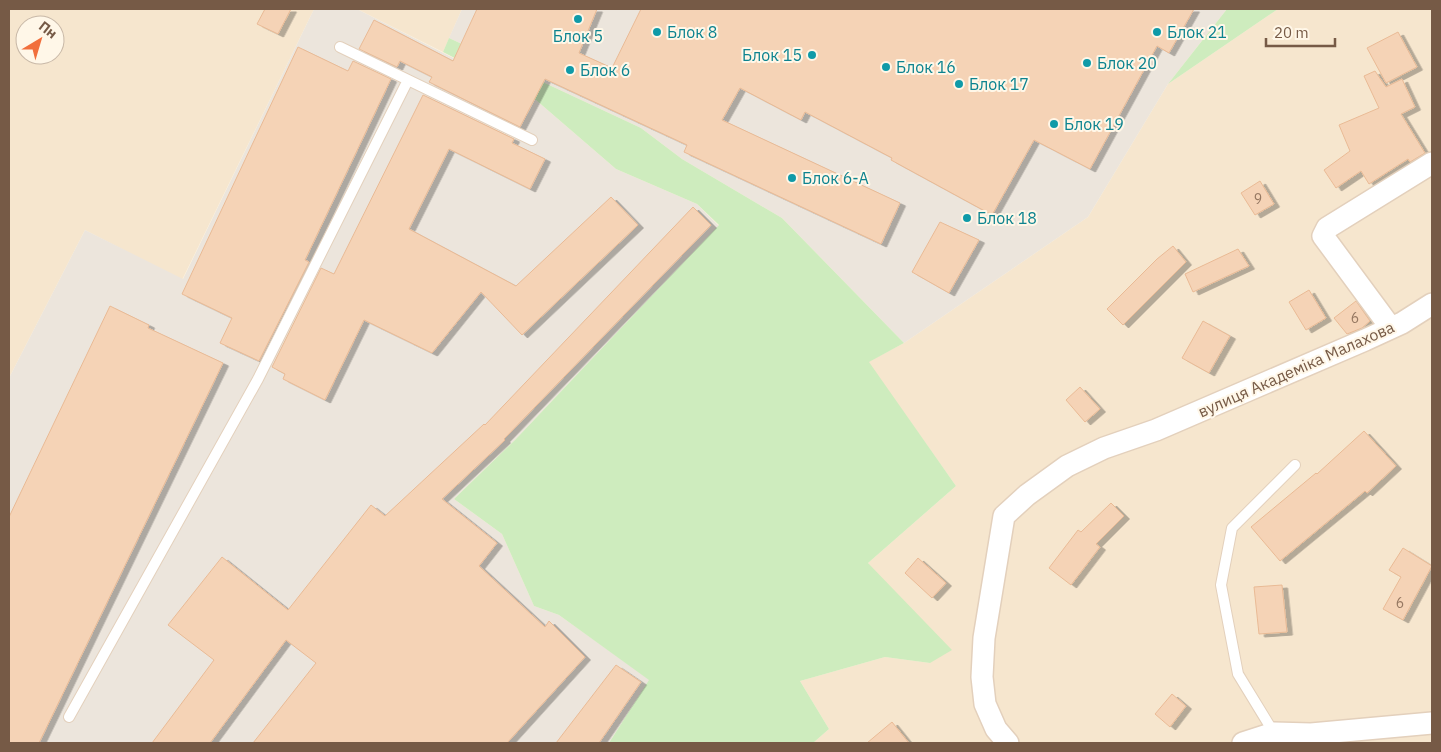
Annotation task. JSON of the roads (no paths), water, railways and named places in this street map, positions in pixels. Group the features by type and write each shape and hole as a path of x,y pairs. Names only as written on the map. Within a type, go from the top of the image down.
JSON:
{"street":[{"path":"1391,328 1323,236 1327,228 1432,163"},
{"name":"вулиця Академіка Малахова","path":"1008,743 996,729 985,704 982,677 984,638 1004,516 1027,495 1067,466 1104,448 1156,430 1391,328 1432,304"},
{"path":"1243,743 1274,733 1311,734 1432,723"}],"lane":[{"path":"340,47 532,140"},
{"path":"69,717 258,379 408,80"},
{"path":"1274,733 1238,674 1221,585 1232,528 1296,465"}],"place":[{"name":"Блок 5","path":"578,19"},
{"name":"Блок 8","path":"657,32"},
{"name":"Блок 21","path":"1157,32"},
{"name":"Блок 15","path":"812,55"},
{"name":"Блок 20","path":"1087,63"},
{"name":"Блок 16","path":"886,67"},
{"name":"Блок 6","path":"570,70"},
{"name":"Блок 17","path":"959,84"},
{"name":"Блок 19","path":"1054,124"},
{"name":"Блок 6-А","path":"792,178"},
{"name":"Блок 18","path":"967,218"}]}
